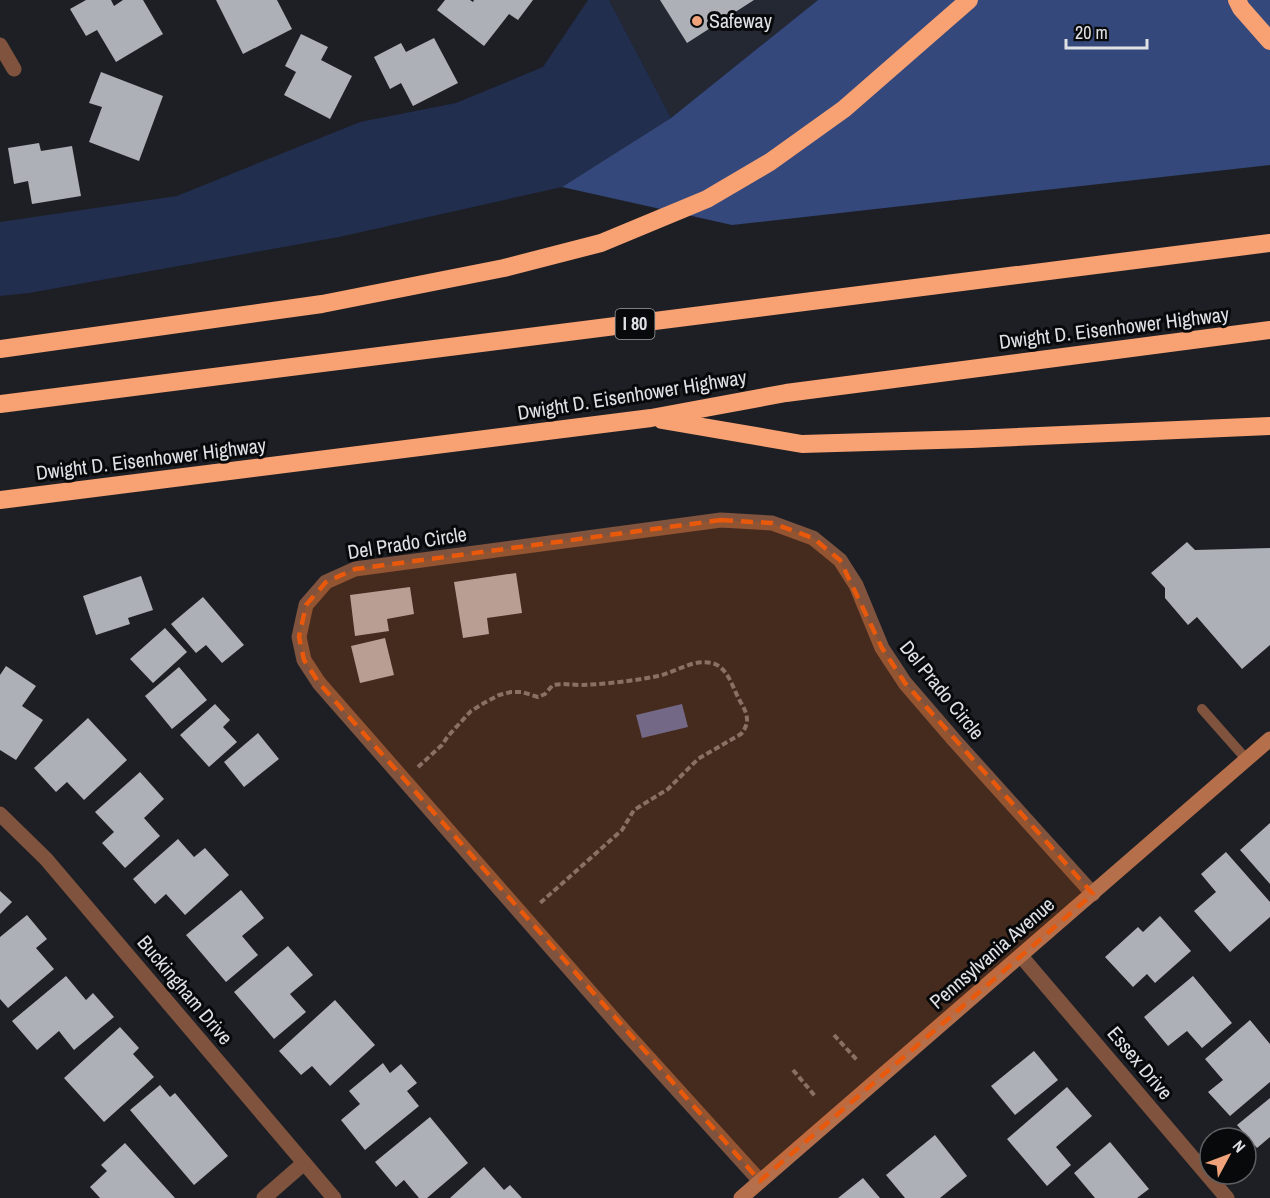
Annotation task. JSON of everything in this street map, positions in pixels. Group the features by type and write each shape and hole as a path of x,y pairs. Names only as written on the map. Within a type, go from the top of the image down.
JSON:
{"highway":[{"path":"0,349 322,304 504,268 601,243 706,199 770,162 844,109 969,0"},
{"path":"1237,0 1241,8 1270,40"},
{"name":"I 80","path":"0,404 1270,243"},
{"name":"Dwight D. Eisenhower Highway","path":"0,500 651,418 786,393 1270,330"},
{"path":"651,418 802,444 1270,426"}],"street":[{"path":"0,45 14,69"},
{"name":"Del Prado Circle","path":"760,1181 625,1032 319,683 304,660 299,637 306,606 326,582 355,569 722,520 772,523 813,538 840,560 856,585 882,648 905,683 1093,894"},
{"name":"Pennsylvania Avenue","path":"741,1198 1270,739"},
{"name":"Buckingham Drive","path":"0,814 46,860 334,1198"},
{"name":"Essex Drive","path":"1021,956 1227,1198"},
{"path":"264,1198 304,1163"}],"lane":[{"path":"1202,709 1247,760"}],"path":[{"path":"404,780 442,745 471,711 499,695 522,692 538,697 545,694 553,685 632,680 660,675 689,664 702,662 722,667 746,712 748,720 746,729 698,759 668,789 634,810 622,830 524,917"},
{"path":"834,1035 856,1060"},
{"path":"793,1070 815,1096"}],"highlighted area":[{"path":"721,520 772,523 813,538 840,560 882,648 905,683 1093,894 760,1181 319,683 304,660 299,637 306,605 326,582 355,569"}],"shaded area":[{"path":"588,0 609,0 671,118 562,187 339,237 29,293 0,296 0,222 177,196 360,122 456,103 543,67"},
{"path":"609,0 818,0 671,118"},
{"path":"818,0 1270,0 1270,165 732,225 562,187 671,118"},
{"path":"682,704 688,727 642,738 636,715"}],"building":[{"path":"86,0 111,0 114,6 123,0 143,0 163,34 116,62 97,30 86,36 70,9"},
{"path":"216,0 277,0 292,29 243,54"},
{"path":"445,0 473,2 474,0 533,0 518,20 509,14 484,46 437,10"},
{"name":"Safeway","path":"660,0 754,0 687,43"},
{"path":"301,34 328,47 321,60 352,76 330,119 284,95 296,72 285,66"},
{"path":"434,38 458,83 413,106 401,83 390,89 374,57 401,43 406,52"},
{"path":"101,72 163,96 139,161 89,142 102,107 89,103"},
{"path":"39,143 41,151 72,146 81,196 32,204 28,181 14,184 8,148"},
{"path":"1187,542 1195,550 1270,548 1270,645 1242,669 1197,617 1188,625 1165,598 1165,588 1151,573"},
{"path":"516,573 522,613 487,618 489,634 463,638 454,582"},
{"path":"141,576 153,610 128,618 130,624 96,635 83,596"},
{"path":"410,587 414,614 387,619 389,631 355,636 350,595"},
{"path":"203,597 244,645 222,663 206,645 196,653 171,624"},
{"path":"165,628 187,652 153,683 130,659"},
{"path":"385,638 394,675 360,683 351,646"},
{"path":"6,666 36,686 22,706 43,720 16,760 0,750 0,675"},
{"path":"179,667 207,700 172,729 145,696"},
{"path":"215,704 230,720 223,727 237,742 209,767 180,735"},
{"path":"88,718 127,760 84,800 67,782 56,792 34,768"},
{"path":"258,733 279,759 244,787 224,762"},
{"path":"140,772 164,799 144,818 160,836 125,868 102,843 114,832 95,812"},
{"path":"1270,823 1270,884 1240,850"},
{"path":"178,839 194,857 205,848 229,875 185,915 166,894 155,904 133,879"},
{"path":"1226,852 1270,902 1270,917 1230,952 1194,911 1216,892 1201,874"},
{"path":"241,890 264,918 242,936 258,955 226,982 186,935"},
{"path":"0,891 12,902 0,914"},
{"path":"27,915 47,939 36,948 54,969 8,1008 0,999 0,937"},
{"path":"1160,916 1191,951 1155,983 1147,974 1133,987 1105,957 1138,927 1143,932"},
{"path":"288,946 313,975 290,994 306,1012 274,1039 234,992"},
{"path":"66,976 86,1000 93,993 114,1017 74,1050 59,1031 37,1050 12,1021"},
{"path":"1193,976 1232,1023 1202,1048 1187,1031 1168,1046 1144,1017"},
{"path":"335,1000 375,1045 330,1086 312,1066 301,1075 279,1051"},
{"path":"1250,1020 1270,1044 1270,1082 1230,1116 1208,1092 1223,1080 1205,1059"},
{"path":"120,1027 139,1048 133,1054 154,1077 104,1122 64,1078"},
{"path":"1034,1051 1058,1080 1015,1115 991,1086"},
{"path":"383,1063 390,1073 401,1064 417,1083 407,1091 419,1106 365,1150 341,1120 360,1104 349,1091"},
{"path":"160,1085 170,1097 175,1093 228,1156 194,1185 130,1110"},
{"path":"1067,1087 1092,1116 1056,1147 1071,1165 1047,1186 1007,1139"},
{"path":"1270,1098 1270,1137 1258,1147 1258,1126 1237,1125"},
{"path":"430,1117 468,1163 427,1198 419,1198 404,1180 396,1187 375,1162"},
{"path":"935,1135 967,1176 940,1198 905,1198 886,1175"},
{"path":"1110,1142 1149,1189 1137,1198 1095,1198 1074,1173"},
{"path":"125,1143 175,1198 100,1198 90,1187 107,1171 101,1165"},
{"path":"484,1167 504,1190 510,1185 522,1198 450,1198"},
{"path":"863,1178 880,1198 838,1198"}],"place":[{"name":"Safeway","path":"697,21"}]}
